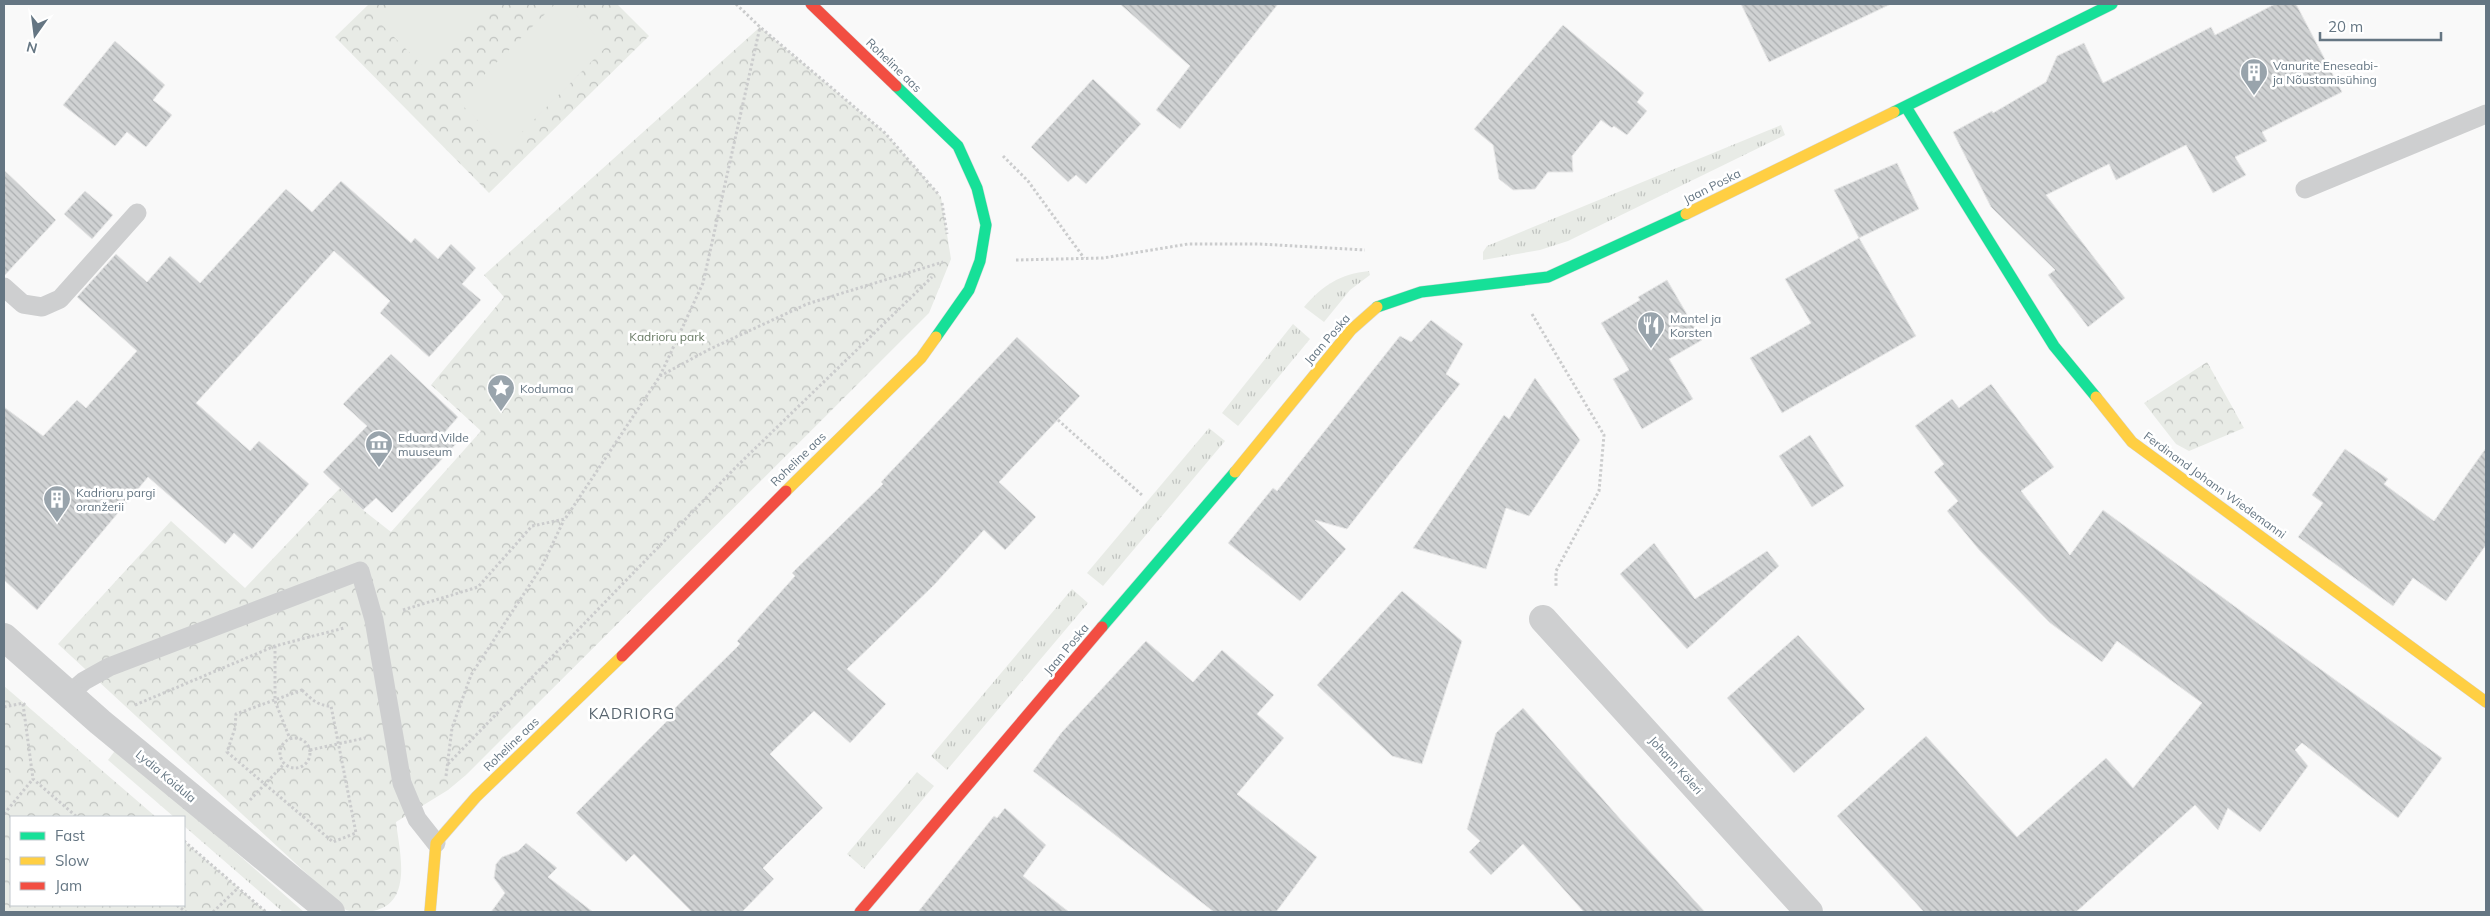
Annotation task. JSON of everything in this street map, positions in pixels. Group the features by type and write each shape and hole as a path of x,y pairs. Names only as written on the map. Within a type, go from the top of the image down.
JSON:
{"street":[{"name":"Roheline aas","path":"436,842 476,797 632,647 921,358 969,290 980,261 986,225 977,188 958,146 811,4"},
{"name":"Jaan Poska","path":"860,912 1236,470 1351,330 1378,306 1421,292 1548,277 1638,238 1853,130 1906,107 2112,4"},
{"name":"Ferdinand Johann Wiedemanni","path":"1906,107 2054,346 2132,442 2486,702"},
{"name":"Johann Köleri","path":"1543,619 1809,912"},
{"name":"Lydia Koidula","path":"4,637 100,722 331,912"},
{"path":"430,912 436,842"}],"lane":[{"path":"2305,189 2486,114"},
{"path":"4,287 24,304 42,307 60,298 137,213"},
{"path":"69,694 84,680 109,667 360,571 374,620 402,783 417,820 436,842"}],"path":[{"path":"736,4 760,27 885,132 941,197 951,259"},
{"path":"445,784 452,728 471,675 542,566 565,520 660,376 703,283 760,27"},
{"path":"660,376 807,304 951,259 980,261 1104,258 1188,244 1260,244 1365,250"},
{"path":"944,266 951,259"},
{"path":"448,764 738,466 936,273"},
{"path":"1529,309 1604,435 1599,491 1556,571 1556,590 1543,619"},
{"path":"1058,420 1142,496"},
{"path":"100,722 164,692 275,646 374,620 478,587 532,526 565,520"},
{"path":"275,646 275,701 290,739"},
{"path":"302,690 317,703 331,706 356,833 333,842 226,752 235,728 236,714 275,701 302,690"},
{"path":"23,703 32,779 76,816"},
{"path":"310,750 394,732"},
{"path":"294,738 304,742 310,750 309,760 302,766 293,768 284,764 280,750 290,739 294,738"},
{"path":"225,825 284,764"},
{"path":"4,814 32,779"},
{"path":"185,843 266,912"},
{"path":"213,912 238,888"}],"green space":[{"path":"369,4 617,4 649,36 489,193 335,37"},
{"path":"399,4 493,4 427,70 380,23"},
{"path":"555,4 564,4 607,46 506,148 458,101"},
{"name":"Kadrioru park","path":"760,27 885,133 941,197 951,259 929,313 466,775 448,790 396,822 401,872 400,885 396,896 388,904 377,910 358,912 346,910 58,644 171,521 245,588 340,488 363,510 391,532 481,431 431,385 504,297 484,275"},
{"path":"1781,125 1785,135 1568,241 1540,250 1483,260 1483,252 1487,246"},
{"path":"1369,271 1370,275 1350,290 1324,322 1304,307 1333,282 1349,275"},
{"path":"1293,324 1310,339 1238,426 1222,413"},
{"path":"2207,362 2244,428 2189,451 2176,444 2144,403"},
{"path":"1209,428 1225,441 1103,586 1087,573"},
{"path":"1072,589 1088,603 947,770 931,756"},
{"path":"4,686 155,816 10,816 10,906 185,906 185,842 266,912 4,912"},
{"path":"117,748 304,912 283,912 185,827 185,816 173,816 108,760"},
{"path":"917,772 934,786 864,869 847,854"}],"building":[{"path":"1120,4 1278,4 1180,129 1156,110 1190,66"},
{"path":"1741,4 1891,4 1769,62"},
{"path":"2275,4 2296,4 2342,92 2262,132 2267,141 2235,157 2246,175 2213,193 2186,145 2116,180 2109,164 2046,195 2125,298 2088,327 2048,275 2055,270 1991,207 1953,132 1992,111 1993,113 2046,82 2057,56 2084,43 2103,83 2211,27 2215,35"},
{"path":"1563,25 1644,93 1637,102 1647,111 1627,135 1601,120 1572,156 1573,172 1548,172 1535,189 1513,190 1499,179 1493,145 1474,129"},
{"path":"115,41 165,85 153,100 172,115 146,147 127,132 115,146 63,105"},
{"path":"1093,79 1141,124 1086,184 1076,175 1068,182 1031,147"},
{"path":"1897,163 1919,209 1859,238 1834,190"},
{"path":"4,170 56,220 4,276"},
{"path":"341,181 411,243 415,238 438,259 451,244 476,268 462,284 481,300 429,357 380,313 390,301 334,251 196,403 250,451 259,441 309,484 252,549 234,533 225,544 148,477 37,610 4,580 4,407 43,436 77,400 86,408 137,351 77,297 116,254 147,282 170,256 200,283 286,189 312,212"},
{"path":"85,191 113,215 92,239 64,214"},
{"path":"1859,238 1916,336 1782,413 1750,358 1811,323 1785,279"},
{"name":"Mantel ja Korsten","path":"1667,280 1702,340 1669,359 1693,399 1642,429 1613,379 1629,370 1601,323 1640,300 1638,297"},
{"path":"1431,320 1463,344 1446,374 1460,384 1347,529 1315,520 1346,549 1300,601 1228,543 1273,488 1277,491 1400,336 1411,342"},
{"path":"1017,337 1080,396 999,482 1036,517 1005,550 984,530 934,585 847,669 886,704 850,743 814,711 770,754 823,808 763,868 774,879 742,912 692,912 634,854 626,862 576,813 667,721 665,718 740,644 737,641 795,576 792,573 883,484 881,482"},
{"path":"391,354 458,417 444,433 456,444 392,513 376,498 363,510 323,472 367,426 343,404"},
{"path":"1535,378 1580,440 1529,516 1506,508 1486,569 1413,548 1504,415 1509,419"},
{"path":"1991,384 2054,467 2021,491 2070,555 2103,510 2442,758 2398,818 2302,743 2295,750 2308,766 2260,832 2228,808 2218,830 2195,805 2076,912 1924,912 1837,816 1926,736 2017,837 2106,758 2133,788 2202,703 2117,641 2102,662 2049,622 1980,551 1947,511 1958,501 1934,472 1944,464 1915,426 1952,399 1959,408"},
{"path":"1810,435 1844,486 1812,507 1779,456"},
{"path":"2486,448 2486,545 2446,601 2413,578 2393,606 2298,537 2323,503 2312,495 2345,449 2388,479 2384,484 2434,521"},
{"path":"1654,543 1695,599 1767,551 1779,566 1687,649 1620,574"},
{"path":"1402,591 1462,641 1422,764 1392,756 1317,685"},
{"path":"1798,635 1865,709 1794,773 1727,698"},
{"path":"1146,641 1193,682 1222,650 1274,695 1257,714 1284,738 1237,794 1317,857 1276,912 1214,912 1033,771 1062,732"},
{"path":"1523,708 1705,912 1584,912 1523,844 1491,875 1469,852 1480,841 1467,829 1496,733"},
{"path":"1005,808 1046,845 1023,876 1069,912 918,912 994,816 997,818"},
{"path":"526,843 557,868 548,877 593,912 491,912 505,893 494,878 496,864 502,857 518,851"}],"traffic: fast":[{"path":"1894,112 2112,4"},
{"path":"896,86 958,146 977,188 986,225 980,261 969,290 936,337"},
{"path":"1906,107 2054,346 2096,397"},
{"path":"1377,307 1421,292 1548,277 1686,214"},
{"path":"1102,627 1235,472"}],"traffic: slow":[{"path":"1686,214 1894,112"},
{"path":"1235,472 1351,330 1377,307"},
{"path":"786,491 921,358 936,337"},
{"path":"2096,397 2132,442 2486,702"},
{"path":"430,912 436,843 476,797 622,656"}],"traffic: jam":[{"path":"811,4 896,86"},
{"path":"622,656 786,491"},
{"path":"860,912 1102,627"}],"place":[{"name":"Vanurite Eneseabi- ja Nõustamisühing","path":"2254,96"},
{"name":"Mantel ja Korsten","path":"1651,349"},
{"name":"Kodumaa","path":"501,412"},
{"name":"Eduard Vilde muuseum","path":"379,468"},
{"name":"Kadrioru pargi oranžerii","path":"57,523"}],"district":[{"name":"KADRIORG","path":"632,713"}]}
